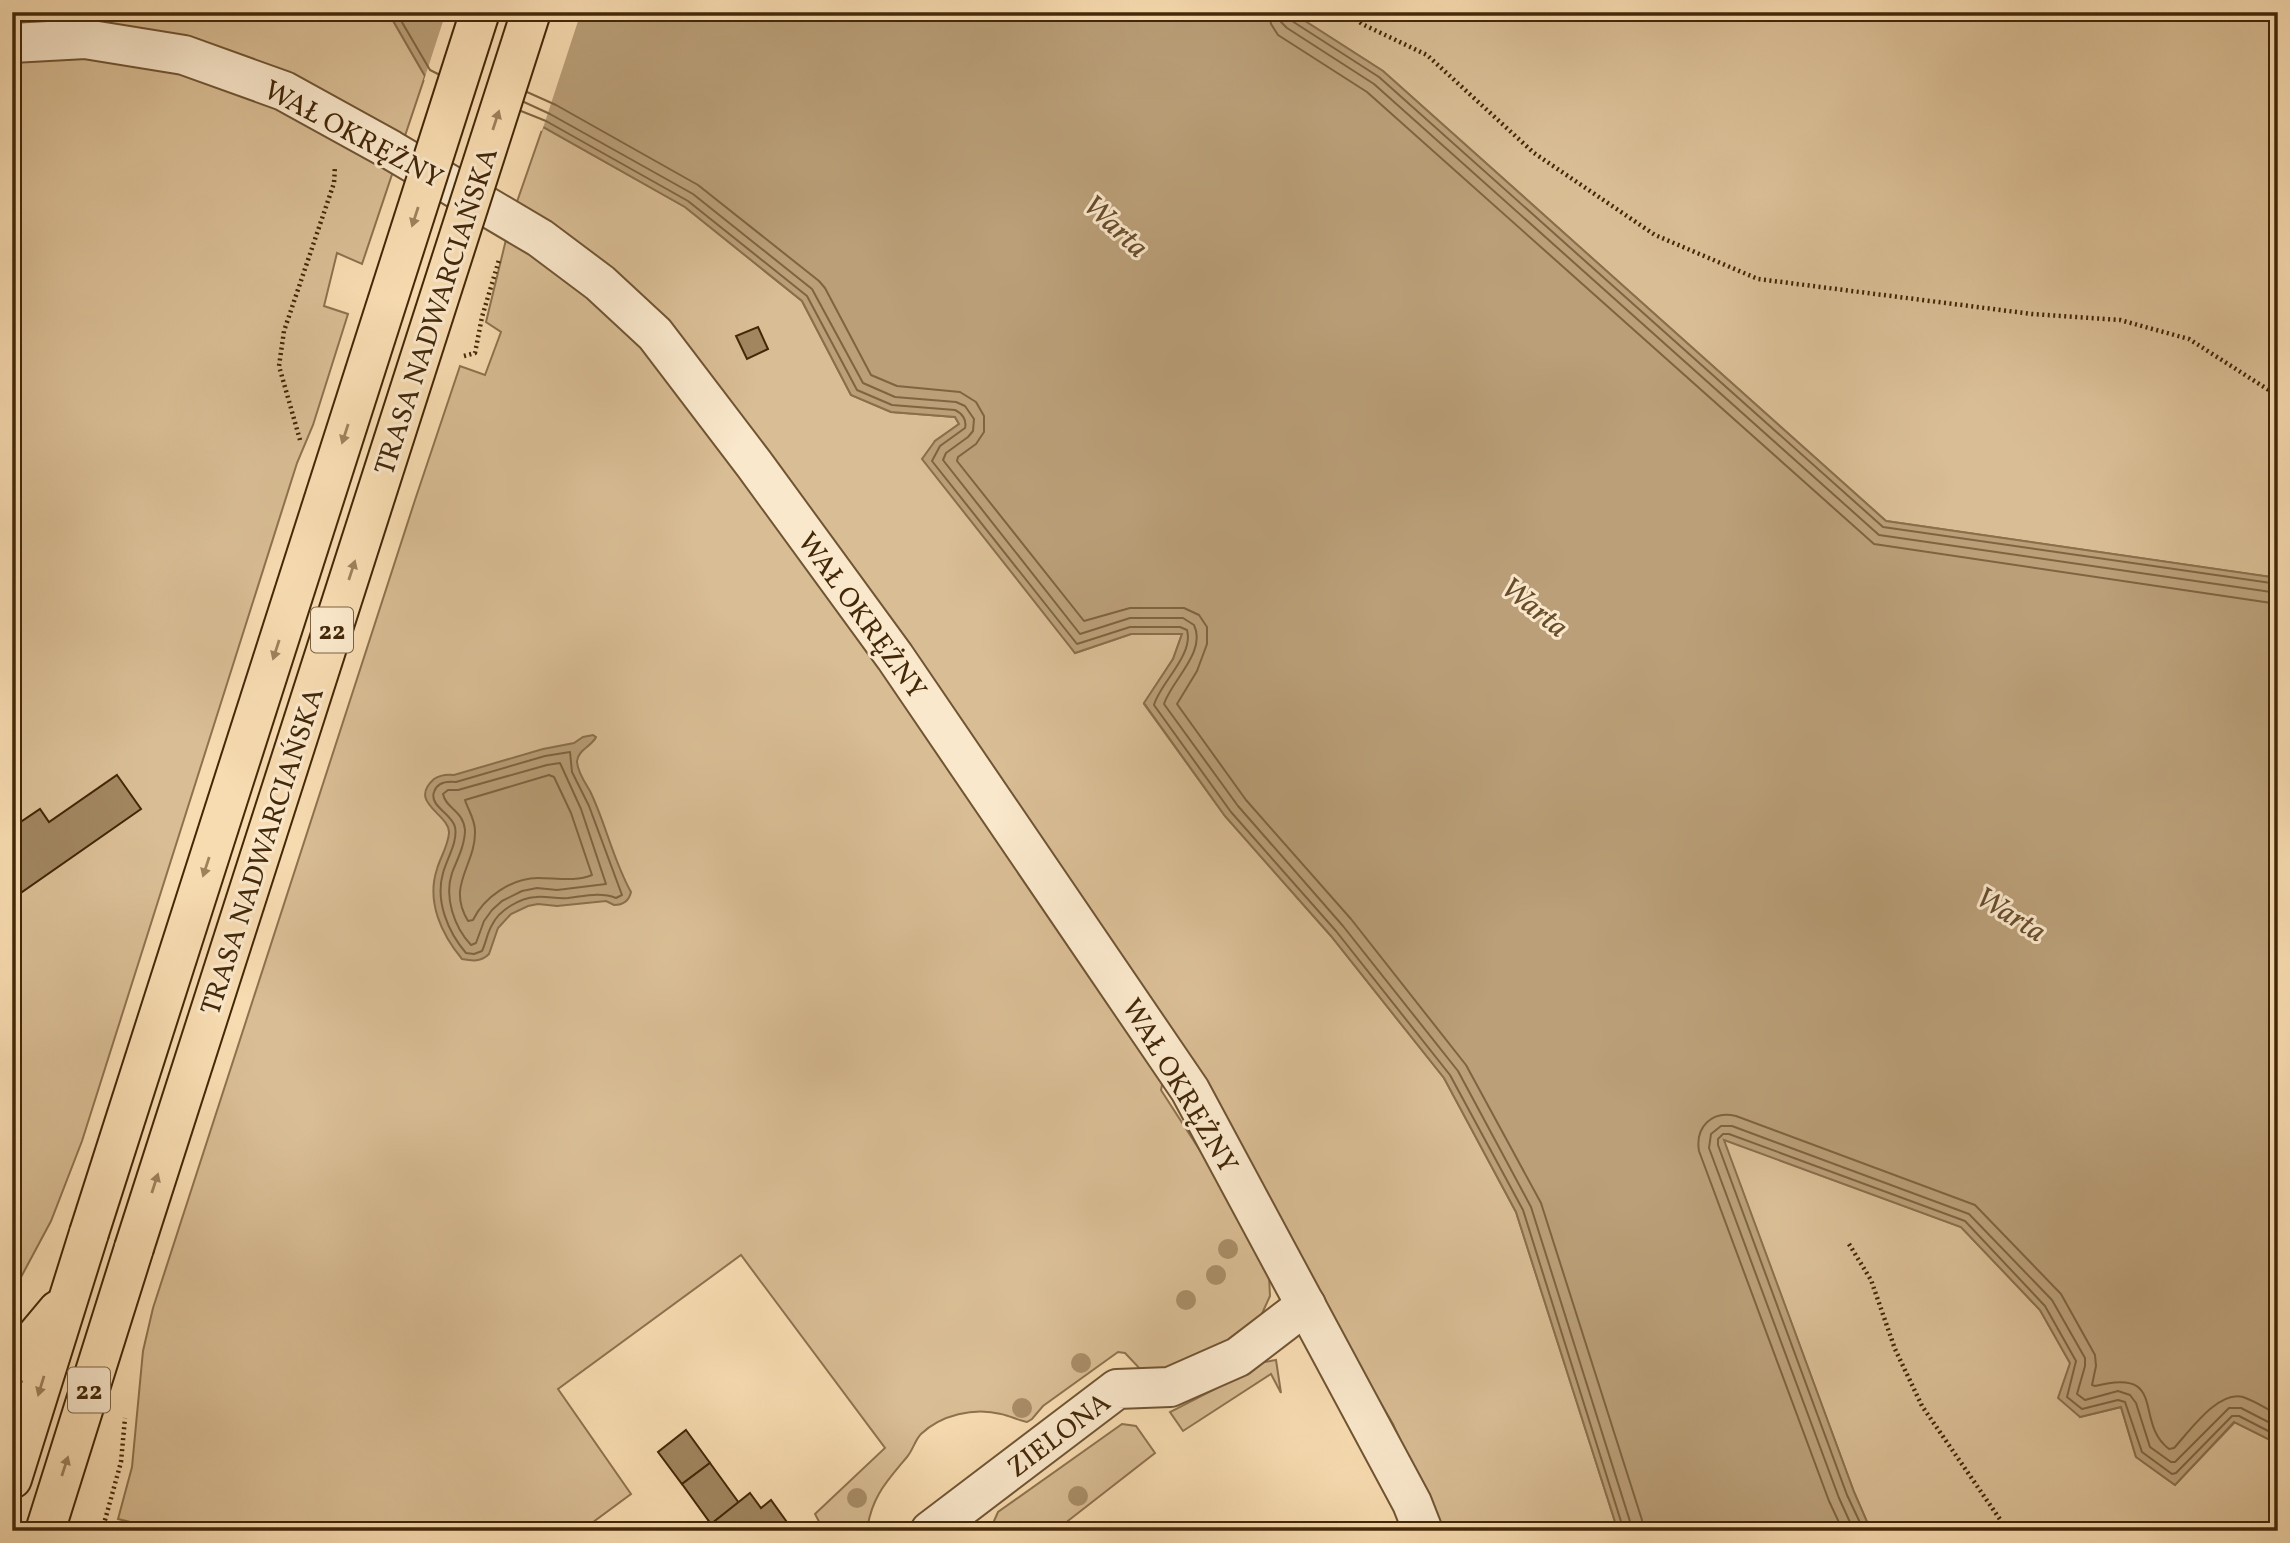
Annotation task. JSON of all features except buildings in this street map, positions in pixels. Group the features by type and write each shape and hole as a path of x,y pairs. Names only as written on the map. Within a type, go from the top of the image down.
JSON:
{"main road":[{"name":"TRASA NADWARCIAŃSKA","path":"12,1479 480,12"},
{"name":"TRASA NADWARCIAŃSKA","path":"45,1531 531,12"},
{"path":"12,1364 68,1298"}],"street":[{"name":"WAŁ OKRĘŻNY","path":"12,43 85,39 184,55 284,91 540,237 600,283 655,334 895,657 1190,1090 1412,1503 1423,1531"},
{"name":"ZIELONA","path":"953,1526 1117,1389 1170,1387 1238,1357 1306,1306"}],"path":[{"path":"1347,12 1362,24 1427,55 1534,153 1655,235 1758,279 2032,314 2120,320 2189,339 2278,396"},
{"path":"303,448 279,366 284,331 334,183 339,121"},
{"path":"455,358 475,353 482,317 511,219"},
{"path":"1849,1244 1871,1280 1895,1349 1922,1406 2008,1531"}],"shaded area":[{"path":"12,12 388,12 425,76 362,264 337,253 324,306 348,314 313,425 297,463 82,1141 51,1221 12,1294"},
{"path":"1291,12 2278,12 2278,578 1886,521 1383,71"},
{"path":"543,127 685,207 802,301 851,395 891,412 955,417 959,424 935,441 1075,653 1131,634 1182,634 1173,659 1144,704 1225,816 1331,936 1444,1078 1516,1212 1618,1531 1440,1531 1393,1424 1315,1292 1168,1056 1161,1090 1259,1242 1269,1276 1270,1296 1260,1318 1212,1366 1142,1371 1125,1353 1118,1352 1043,1406 1027,1422 991,1412 969,1412 938,1422 919,1436 909,1454 881,1490 872,1508 867,1531 824,1531 815,1514 885,1448 741,1255 558,1389 631,1494 581,1531 126,1531 130,1522 118,1519 132,1467 143,1351 153,1308 460,366 485,375 501,332 486,322 511,219"},
{"path":"1723,1139 1961,1227 2040,1310 2070,1363 2080,1417 2121,1407 2136,1457 2175,1485 2235,1422 2278,1444 2278,1531 1871,1531 1854,1492"},
{"path":"1276,1360 1281,1393 1271,1374 1183,1431 1170,1412 1259,1363"},
{"path":"1122,1424 1136,1426 1155,1453 1052,1531 995,1531 994,1521 998,1512"}],"water":[{"name":"Warta","path":"388,12 1291,12 1383,71 1886,521 2278,578 2278,1444 2234,1422 2175,1485 2136,1457 2121,1407 2080,1417 2058,1398 2070,1363 2040,1310 1961,1227 1724,1140 1854,1492 1871,1531 1618,1531 1516,1212 1444,1078 1331,936 1225,816 1144,703 1173,659 1182,634 1131,634 1075,653 922,459 935,441 959,424 955,417 891,412 851,395 802,301 685,207 543,127 425,76"},
{"path":"593,735 596,737 580,754 577,765 596,804 631,892 629,898 617,905 606,901 528,906 511,914 498,928 486,957 477,960 462,959 442,929 435,906 434,881 449,833 448,826 427,802 427,787 441,776 454,775 543,749 574,743"}],"pier":[{"path":"446,12 581,12 542,131 424,80"}]}
